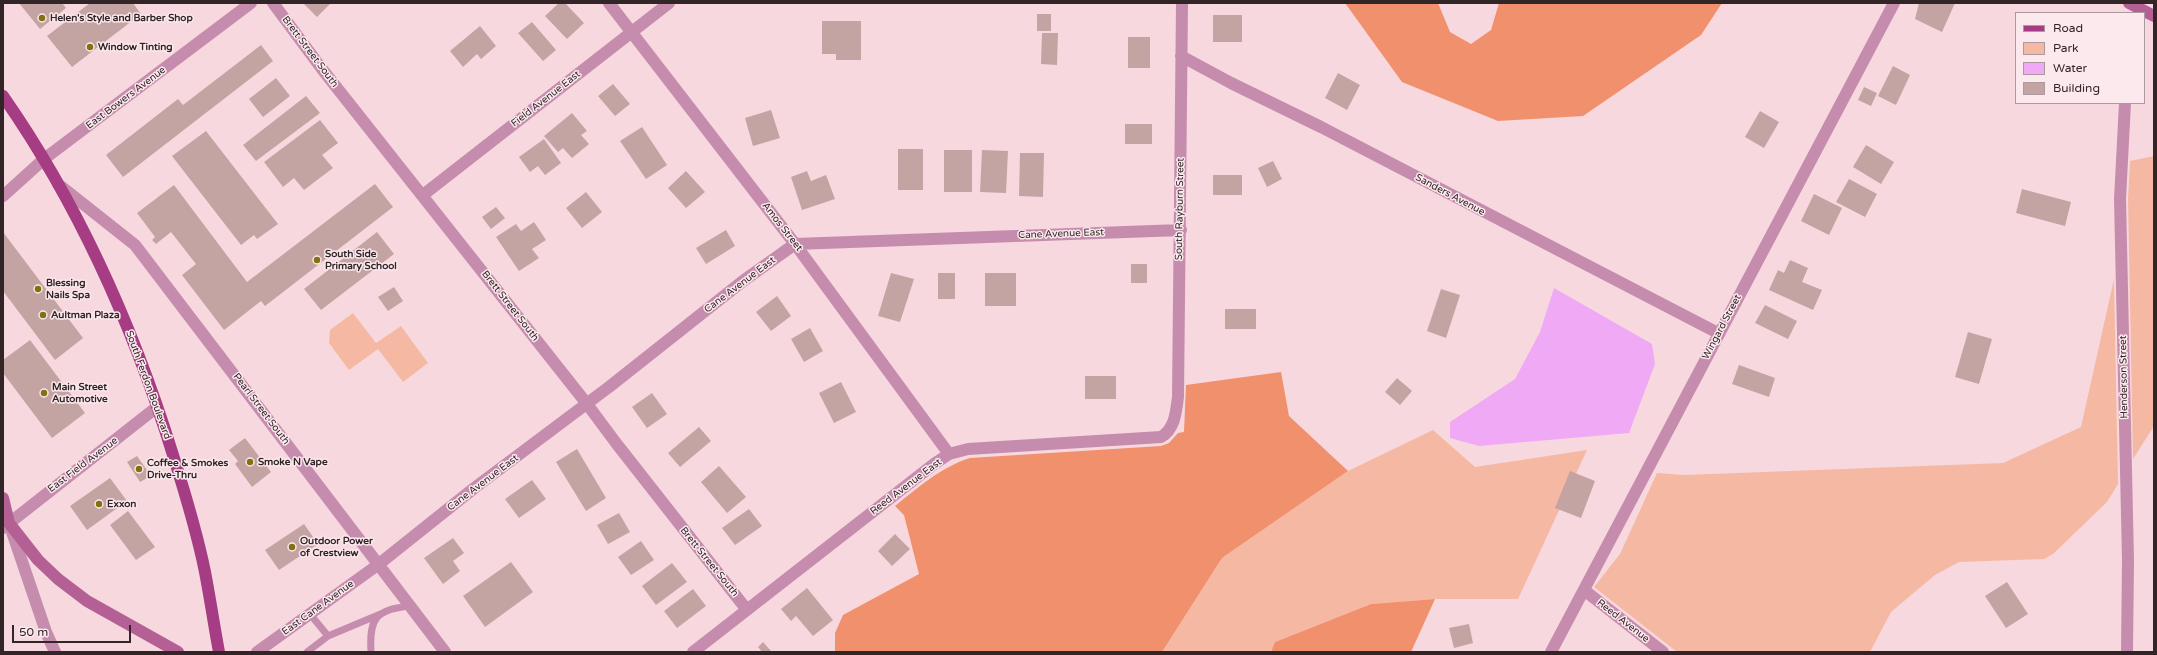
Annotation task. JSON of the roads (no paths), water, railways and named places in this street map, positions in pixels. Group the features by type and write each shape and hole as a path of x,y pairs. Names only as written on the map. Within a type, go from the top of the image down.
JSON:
{"main road":[{"name":"South Ferdon Boulevard","path":"3,96 44,159 114,294 157,408 186,495 205,571 219,652"}],"street":[{"name":"East Bowers Avenue","path":"3,196 44,159 251,3"},
{"name":"Brett Street South","path":"273,3 748,610"},
{"name":"Amos Street","path":"609,3 795,244 950,454"},
{"name":"Field Avenue East","path":"423,195 670,3"},
{"name":"South Rayburn Street","path":"1175,416 1178,397 1181,230 1182,3"},
{"name":"Wingard Street","path":"1551,652 1718,333 1894,3"},
{"path":"2135,8 2144,12"},
{"name":"Sanders Avenue","path":"1181,56 1718,333"},
{"name":"Henderson Street","path":"2125,104 2120,200 2128,560 2127,652"},
{"name":"Pearl Street South","path":"58,184 135,245 445,652"},
{"name":"Cane Avenue East","path":"379,564 473,489 587,404 743,281 795,244 1181,230"},
{"name":"East Field Avenue","path":"5,523 157,408"},
{"name":"Reed Avenue East","path":"693,652 934,464 950,454 968,449 1161,437 1166,434 1173,425 1175,416"},
{"path":"3,498 5,523 55,652"},
{"path":"5,523 38,560 58,579 87,601 178,652"},
{"name":"East Cane Avenue","path":"257,652 379,564"},
{"name":"Reed Avenue","path":"1584,590 1663,652"}],"lane":[{"path":"307,652 328,636 396,607 411,606"},
{"path":"371,652 370,631 372,624 383,613"},
{"path":"310,614 328,636"}],"water":[{"path":"1554,288 1652,344 1655,364 1629,433 1479,446 1450,438 1450,422 1515,379 1540,332"}],"place":[{"name":"Helen's Style and Barber Shop","path":"42,18"},
{"name":"Window Tinting","path":"90,47"},
{"name":"South Side Primary School","path":"317,260"},
{"name":"Blessing Nails Spa","path":"38,289"},
{"name":"Aultman Plaza","path":"43,315"},
{"name":"Main Street Automotive","path":"44,393"},
{"name":"Smoke N Vape","path":"250,462"},
{"name":"Coffee & Smokes Drive-Thru","path":"139,469"},
{"name":"Exxon","path":"99,504"},
{"name":"Outdoor Power of Crestview","path":"292,547"}]}
